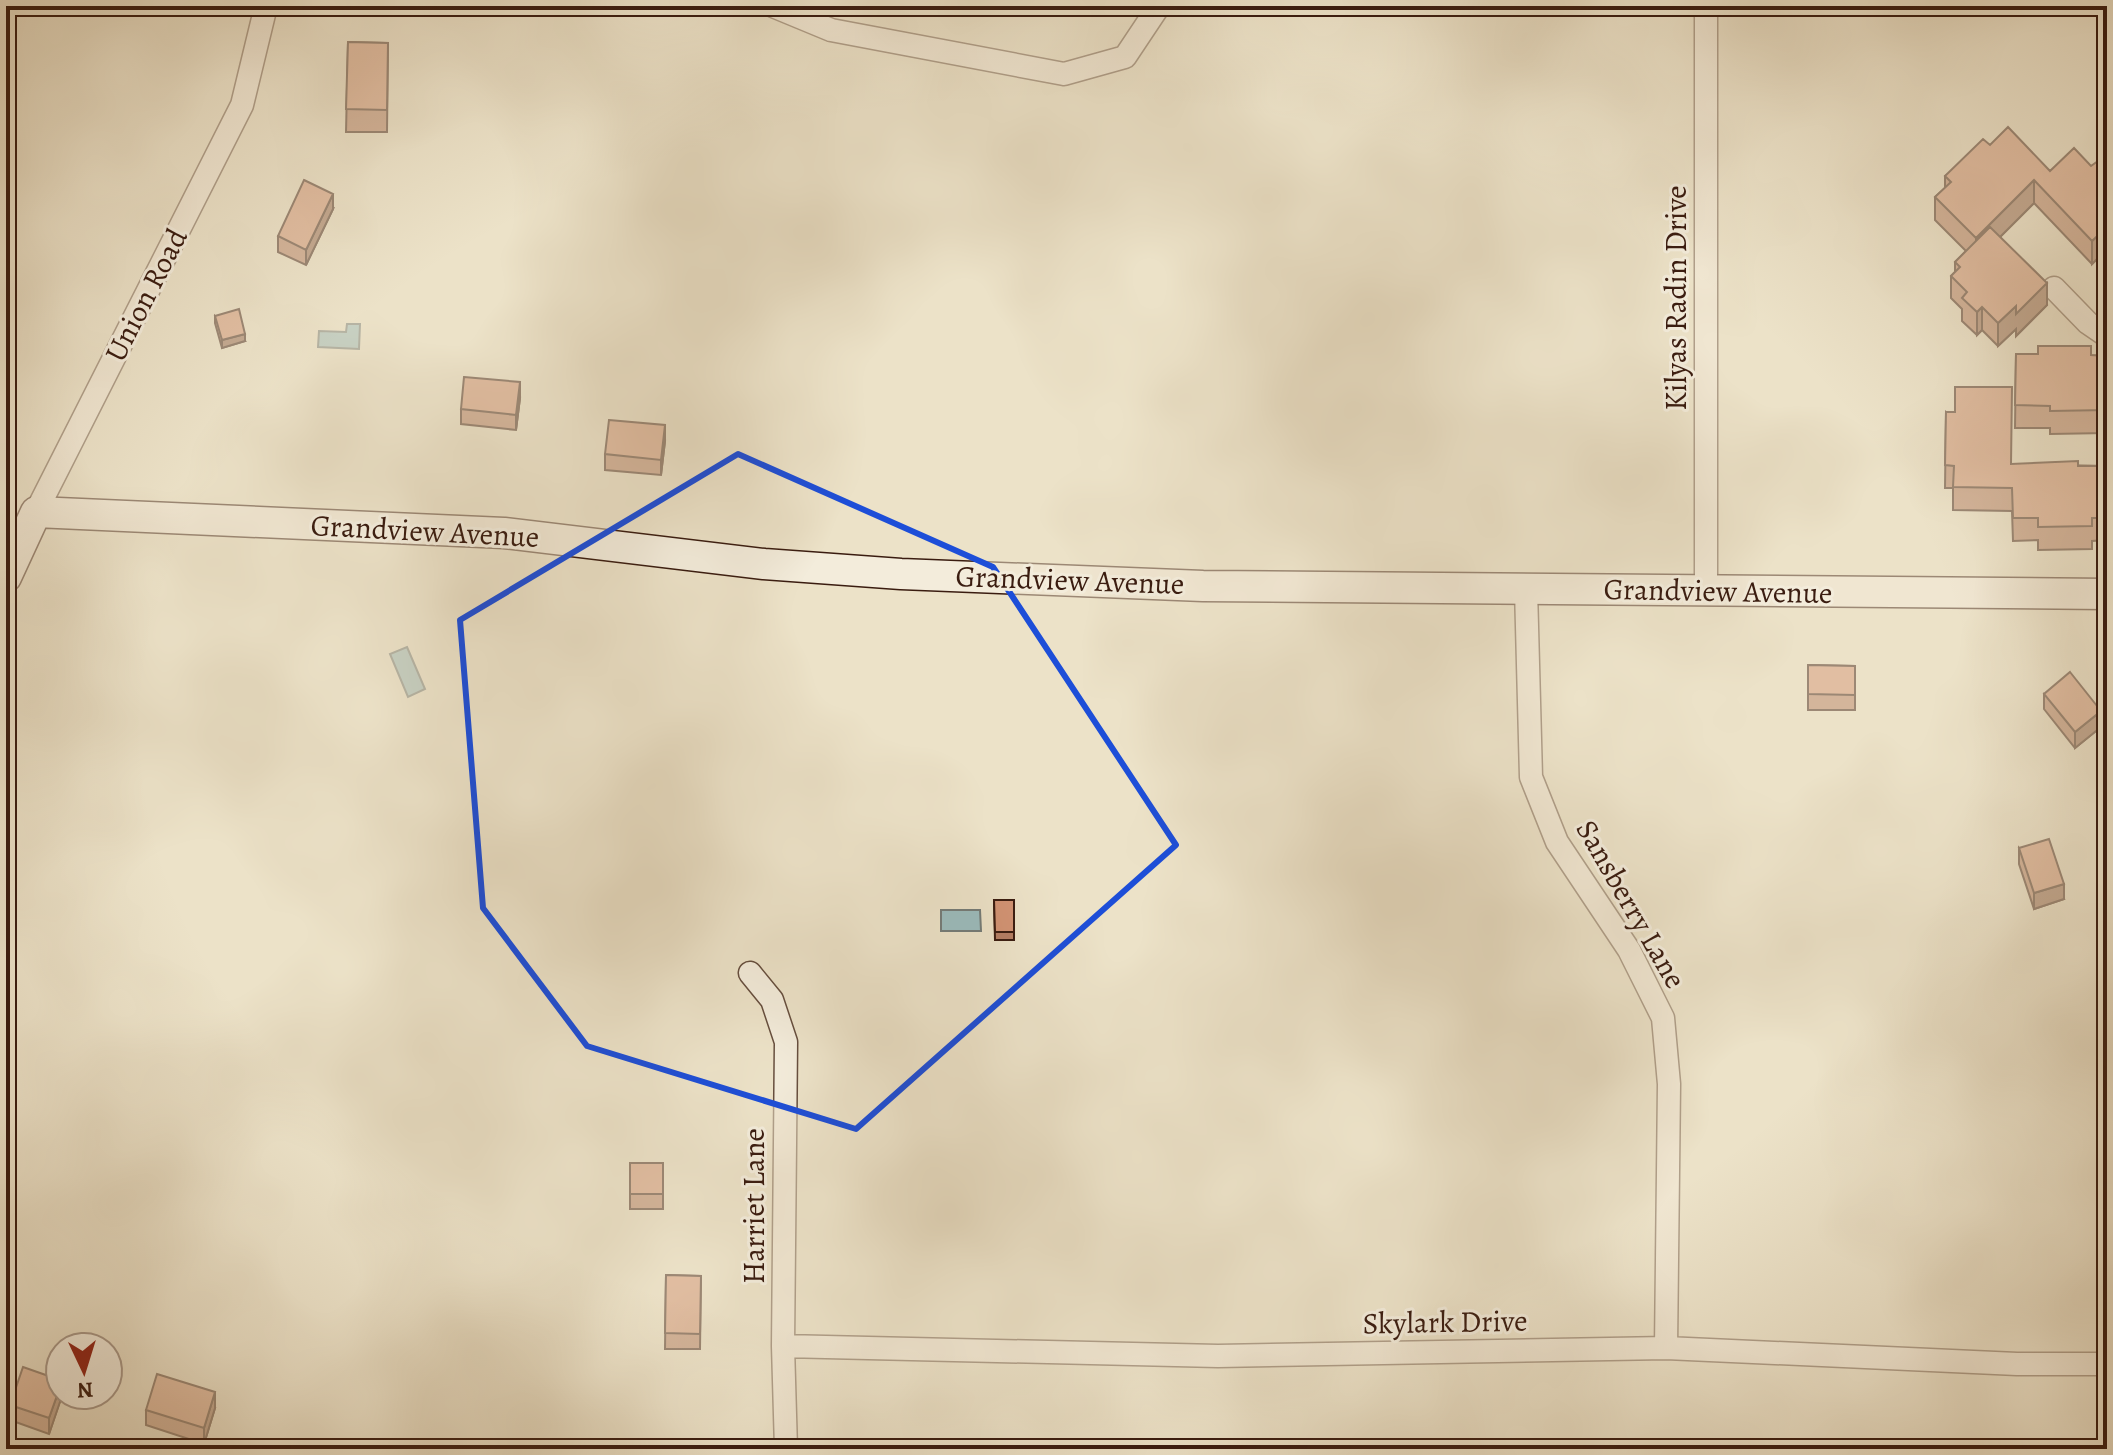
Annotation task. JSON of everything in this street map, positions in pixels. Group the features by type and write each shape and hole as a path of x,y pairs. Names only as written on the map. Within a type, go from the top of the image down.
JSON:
{"street":[{"name":"Union Road","path":"6,577 242,105 266,6"},
{"path":"773,6 831,30 1064,74 1125,57 1159,6"},
{"name":"Kilyas Radin Drive","path":"1706,6 1706,590"},
{"path":"2054,288 2088,323 2107,336"},
{"name":"Grandview Avenue","path":"36,512 504,533 764,564 901,574 1203,586 2107,594"},
{"name":"Sansberry Lane","path":"1526,589 1531,777 1557,842 1629,950 1663,1018 1669,1084 1666,1348"},
{"name":"Harriet Lane","path":"750,973 772,1000 786,1042 783,1346 786,1449"},
{"name":"Skylark Drive","path":"783,1346 1218,1356 1666,1348 2017,1364 2107,1364"}],"highlighted area":[{"path":"738,454 993,567 1176,845 856,1129 587,1046 483,908 460,620"}],"water":[{"path":"347,324 360,324 359,349 318,347 319,331 346,332"},
{"path":"407,647 425,689 408,697 390,654"},
{"path":"941,910 980,910 981,931 941,931"}],"building":[{"path":"348,42 388,43 387,110 346,109"},
{"path":"2008,127 2050,171 2074,148 2091,166 2098,161 2107,170 2107,227 2092,241 2034,180 1976,238 1935,197 1951,182 1945,176 1983,139 1990,145"},
{"path":"304,180 333,194 306,250 278,236"},
{"path":"1990,227 2047,283 2016,314 2016,306 1998,323 1982,307 1977,312 1962,298 1967,292 1951,276 1960,267 1955,262"},
{"path":"239,309 245,334 222,340 215,316"},
{"path":"2038,346 2091,346 2091,355 2107,356 2107,410 2050,411 2050,406 2015,405 2016,354 2038,354"},
{"path":"464,377 520,382 516,415 461,409"},
{"path":"1955,387 2012,387 2011,464 2078,461 2078,466 2107,466 2107,518 2092,518 2092,526 2038,527 2038,518 2013,518 2012,488 1953,487 1954,466 1945,465 1946,412 1955,412"},
{"path":"609,420 665,425 661,460 605,454"},
{"path":"1808,665 1855,666 1855,695 1808,694"},
{"path":"2070,672 2101,711 2075,732 2044,694"},
{"path":"2049,839 2064,884 2034,893 2019,848"},
{"path":"994,900 1014,900 1014,932 995,932"},
{"path":"630,1163 663,1163 663,1194 630,1194"},
{"path":"666,1275 701,1276 700,1334 665,1333"},
{"path":"23,1367 44,1374 44,1411 51,1411 49,1418 10,1405"},
{"path":"157,1374 215,1392 204,1428 146,1410"}]}
